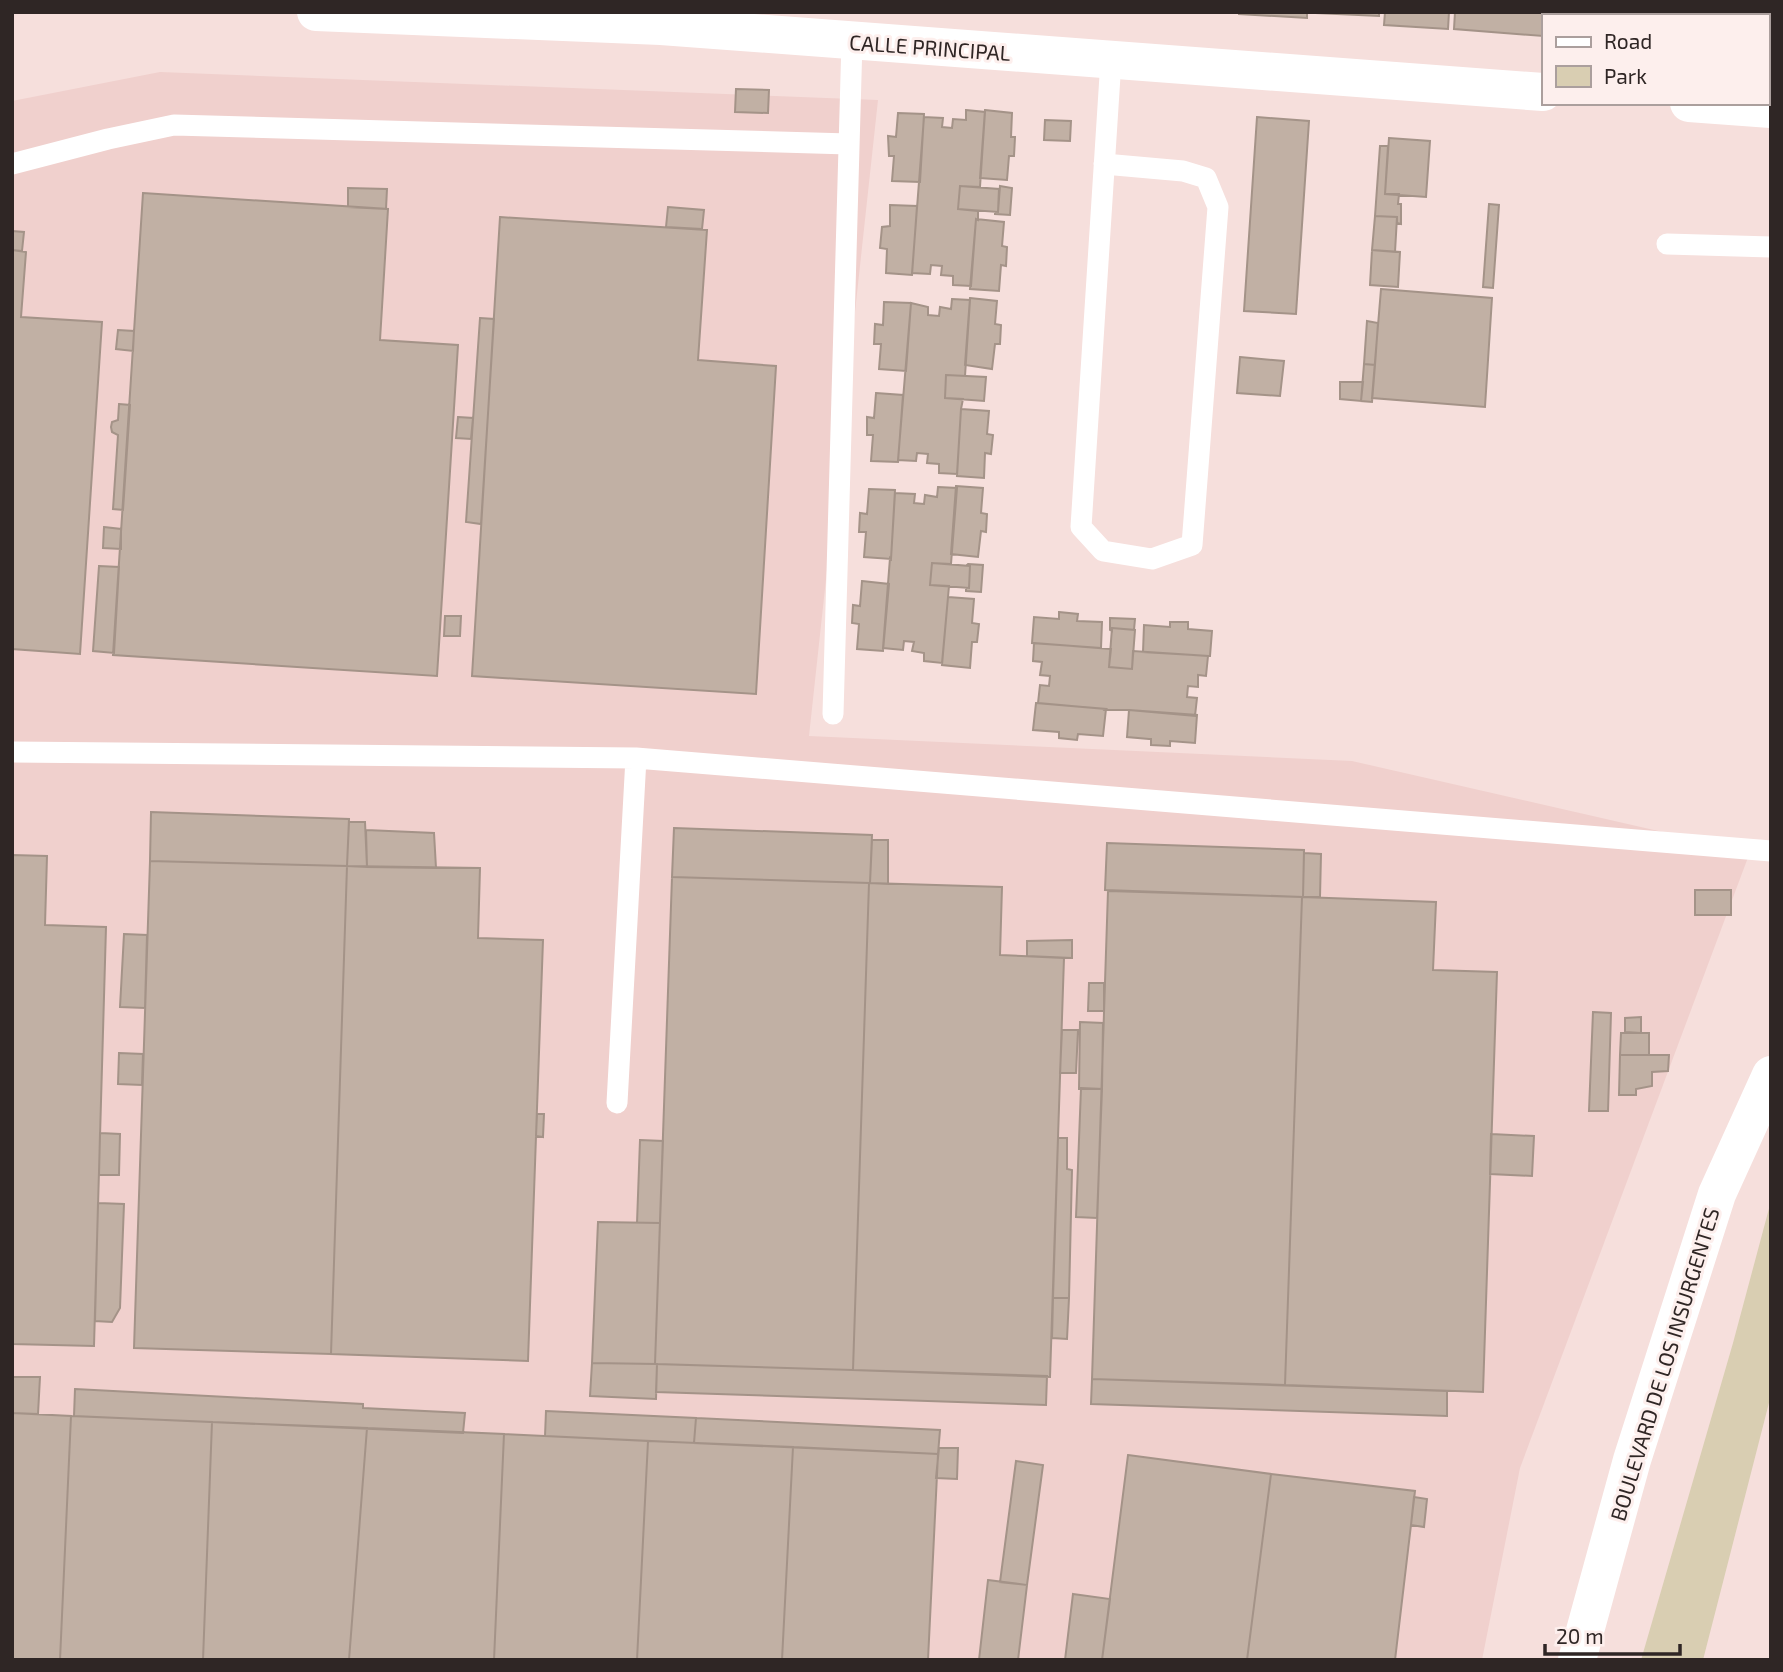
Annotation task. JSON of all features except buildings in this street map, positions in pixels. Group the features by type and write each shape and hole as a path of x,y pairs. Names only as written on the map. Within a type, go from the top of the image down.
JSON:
{"street":[{"name":"CALLE PRINCIPAL","path":"316,12 661,26 1542,92"},
{"path":"1716,105 1771,109"},
{"name":"BOULEVARD DE LOS INSURGENTES","path":"1577,1660 1632,1460 1717,1194 1771,1075"}],"lane":[{"path":"833,714 852,41"},
{"path":"1104,164 1183,171 1206,178 1218,207 1192,545 1152,559 1103,551 1081,527 1104,164 1111,60"},
{"path":"12,164 174,125 849,144"},
{"path":"1667,244 1771,247"},
{"path":"12,752 636,758 1771,850"},
{"path":"617,1103 636,758"}],"shaded area":[{"path":"160,72 878,100 809,736 1352,761 1750,852 1520,1468 1482,1660 12,1660 12,101"}],"green space":[{"path":"1771,1201 1771,1395 1703,1660 1641,1660 1733,1343"}]}
